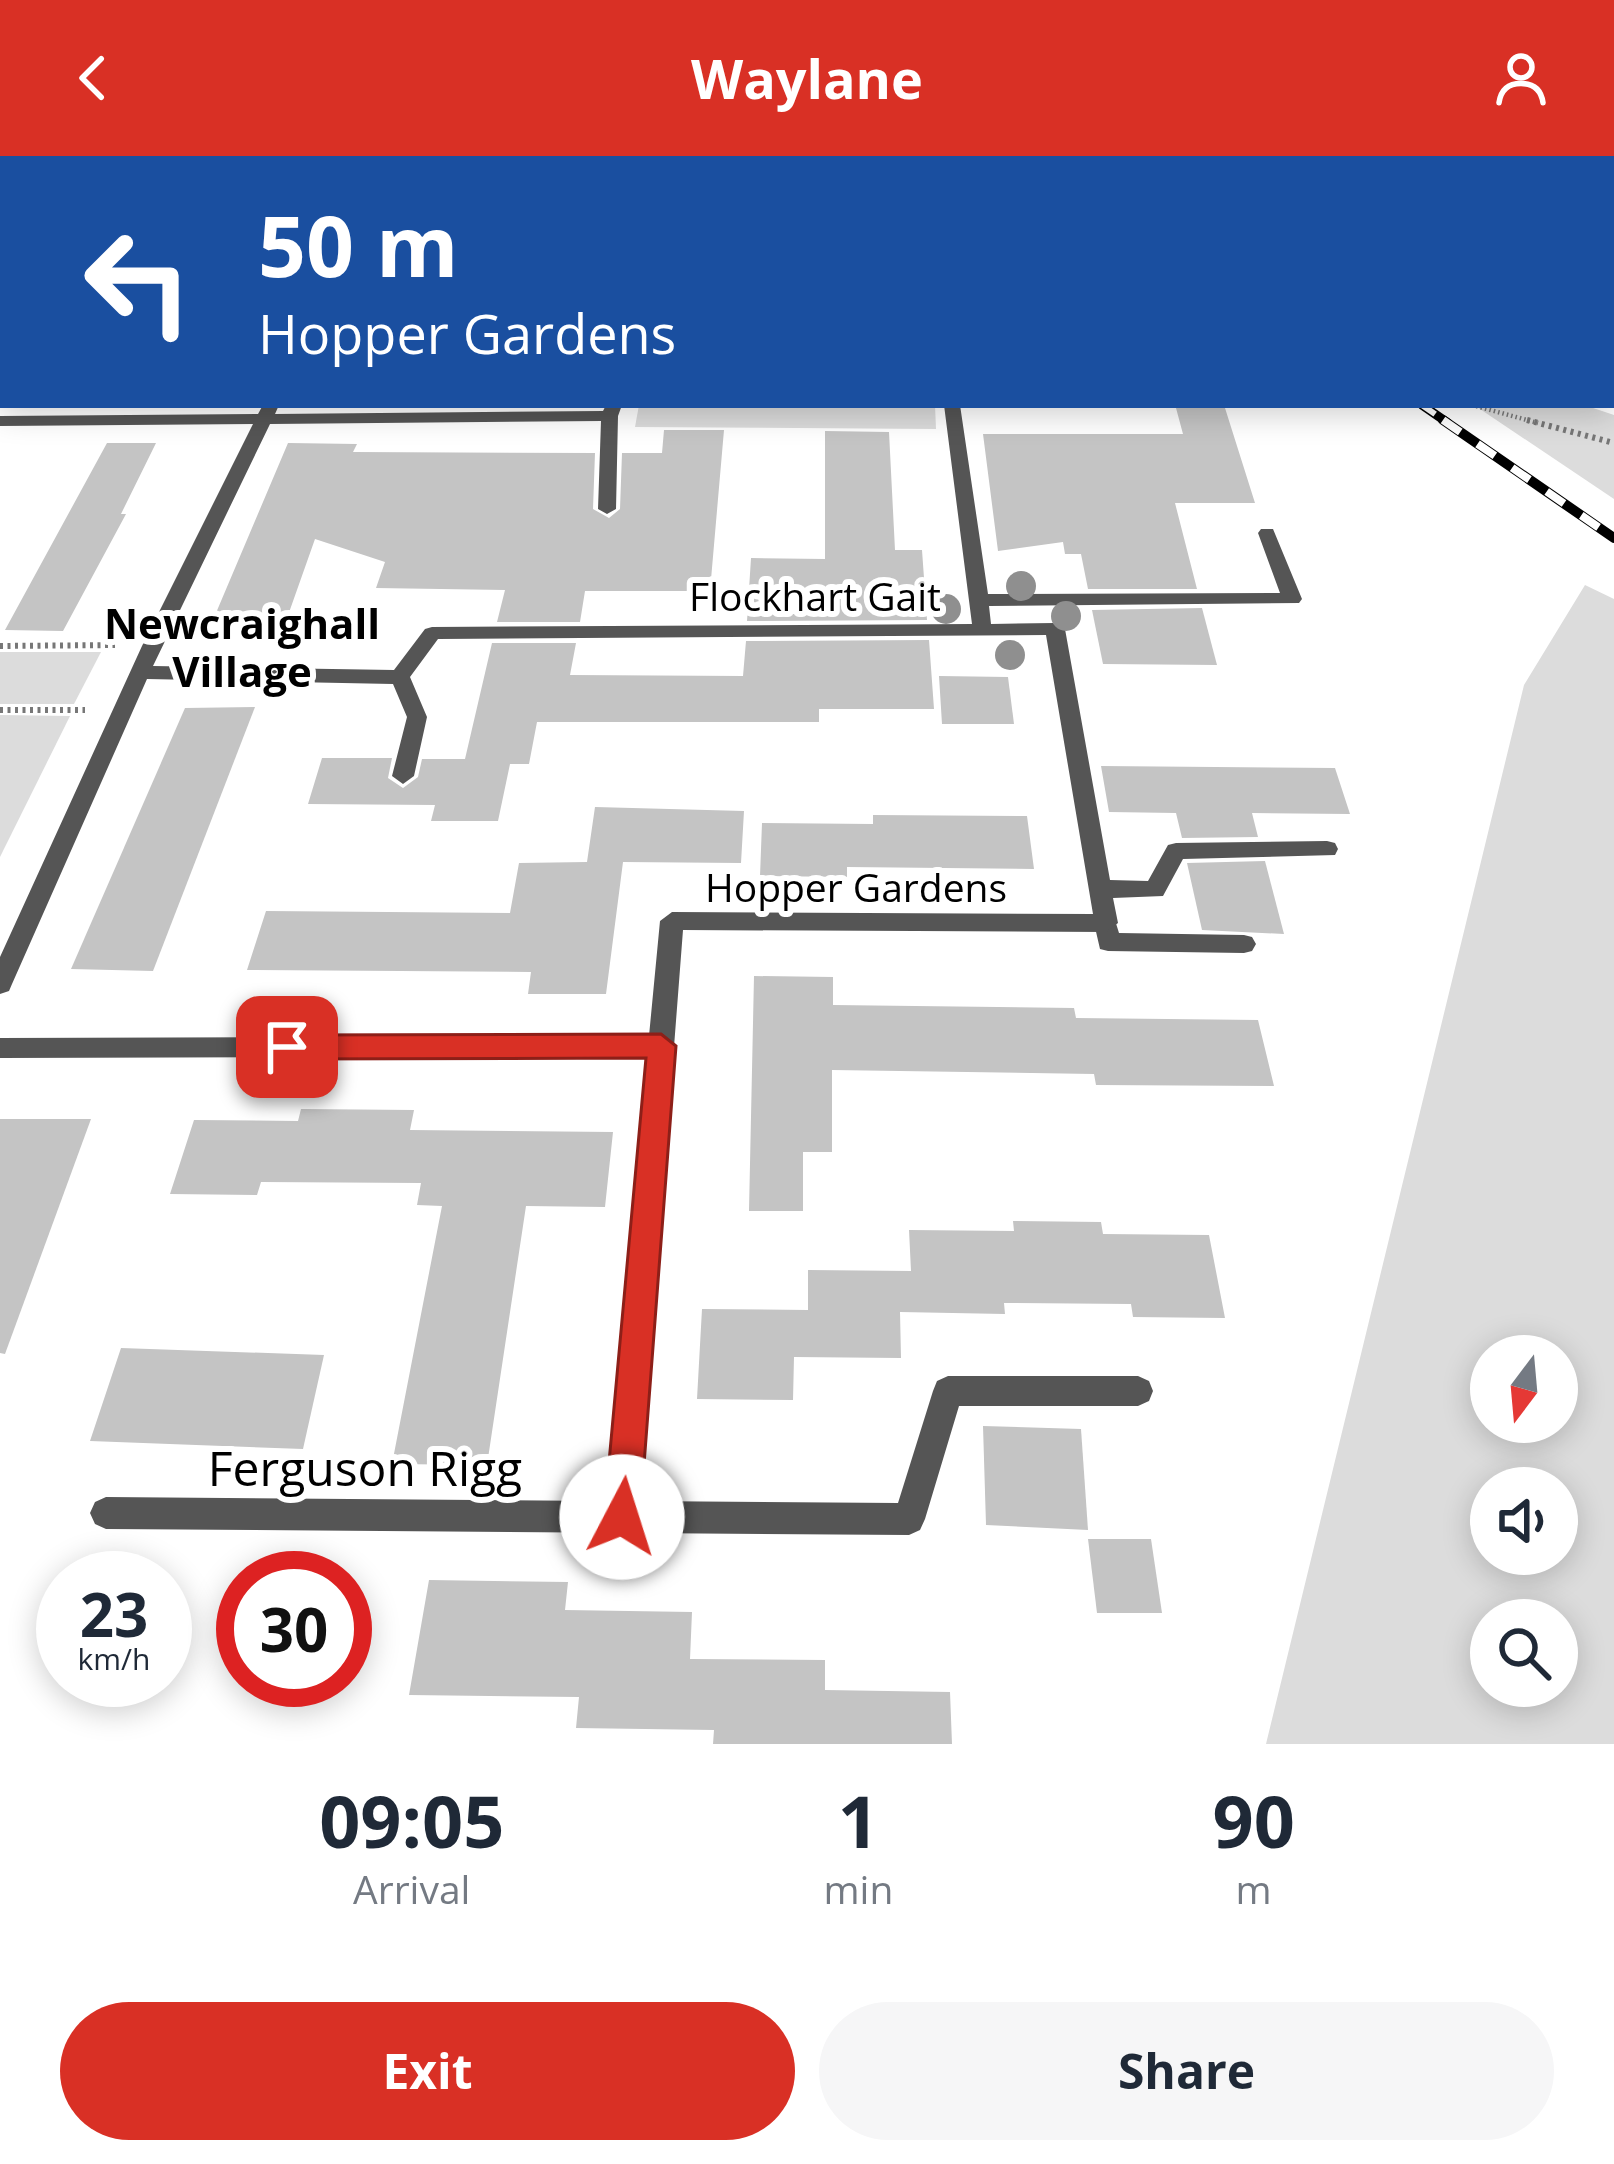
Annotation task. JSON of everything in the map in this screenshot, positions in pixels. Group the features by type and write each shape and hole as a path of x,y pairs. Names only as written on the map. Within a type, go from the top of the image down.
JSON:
{"street":[{"path":"952,408 979,600"},
{"path":"0,984 152,646 268,411"},
{"path":"0,421 268,411 612,411 607,509"},
{"name":"Flockhart Gait","path":"400,677 432,632 982,630 979,600 1292,599 1268,532"},
{"path":"982,630 1055,629 1106,923"},
{"path":"140,672 400,677 416,717 403,776"},
{"path":"1100,889 1155,890 1176,851 1327,849"},
{"name":"Hopper Gardens","path":"661,1046 672,921 1106,923 1108,942 1244,944"},
{"path":"0,1048 661,1046 622,1517"},
{"name":"Ferguson Rigg","path":"106,1513 909,1520 948,1391 1138,1391"}],"path":[{"path":"1483,408 1614,443"},
{"path":"0,646 152,646"}],"shaded area":[{"path":"638,408 935,408 936,429 635,427"},
{"path":"1478,408 1593,408 1614,415 1614,499"},
{"path":"1585,585 1614,599 1614,1744 1266,1744 1524,685"},
{"path":"0,652 101,652 74,704 0,704"},
{"path":"0,715 70,716 0,857"}],"building":[{"path":"1176,408 1225,408 1255,503 1175,503 1197,589 1088,589 1081,554 1065,554 1063,542 998,551 983,434 1183,434"},
{"path":"664,430 724,430 710,591 585,591 580,622 497,622 505,590 376,588 385,562 315,539 286,621 213,620 288,443 357,444 353,452 595,453 593,509 609,518 620,509 622,453 662,453"},
{"path":"825,431 889,432 895,550 922,550 927,620 747,621 751,558 825,559"},
{"path":"107,443 156,443 121,514 126,514 63,631 5,630"},
{"path":"1202,608 1217,665 1103,664 1092,610"},
{"path":"929,640 934,709 819,709 819,722 537,722 529,764 510,764 498,821 431,821 435,805 308,804 322,758 392,758 388,778 403,788 418,777 422,759 465,759 492,643 576,643 570,675 743,676 746,641"},
{"path":"939,676 1008,677 1014,724 942,724"},
{"path":"255,707 153,971 71,969 185,708"},
{"path":"1101,766 1335,768 1350,814 1252,813 1258,837 1182,838 1176,813 1109,812"},
{"path":"595,807 744,811 741,863 623,862 606,994 528,994 531,972 247,970 266,911 510,913 519,863 587,862"},
{"path":"873,815 1027,816 1034,869 847,867 847,877 760,876 762,823 873,824"},
{"path":"1265,861 1284,934 1202,930 1187,863"},
{"path":"754,976 833,977 833,1005 1074,1008 1076,1018 1258,1020 1274,1086 1096,1085 1094,1074 832,1070 832,1152 803,1152 803,1211 749,1211"},
{"path":"301,1109 414,1110 410,1130 613,1132 605,1207 526,1206 487,1465 392,1464 442,1206 417,1205 421,1183 261,1182 257,1195 170,1194 194,1120 298,1121"},
{"path":"0,1119 91,1119 5,1354 0,1353"},
{"path":"1013,1221 1101,1222 1103,1234 1209,1235 1225,1318 1133,1317 1131,1304 1004,1303 1005,1314 900,1312 901,1358 794,1357 793,1400 697,1399 702,1309 808,1310 808,1270 911,1271 909,1230 1014,1231"},
{"path":"121,1348 324,1355 303,1449 90,1441"},
{"path":"983,1426 1081,1429 1088,1530 986,1525"},
{"path":"1088,1539 1151,1539 1162,1613 1097,1613"},
{"path":"429,1580 568,1582 565,1610 692,1612 690,1659 825,1660 825,1690 950,1692 952,1744 713,1744 714,1730 576,1728 579,1697 409,1695"}],"railway":[{"path":"1426,408 1448,423"},
{"path":"1443,420 1614,538"}],"district":[{"name":"Newcraighall Village","path":"242,646"}],"route":[{"path":"287,1047 661,1046 622,1517"}]}
